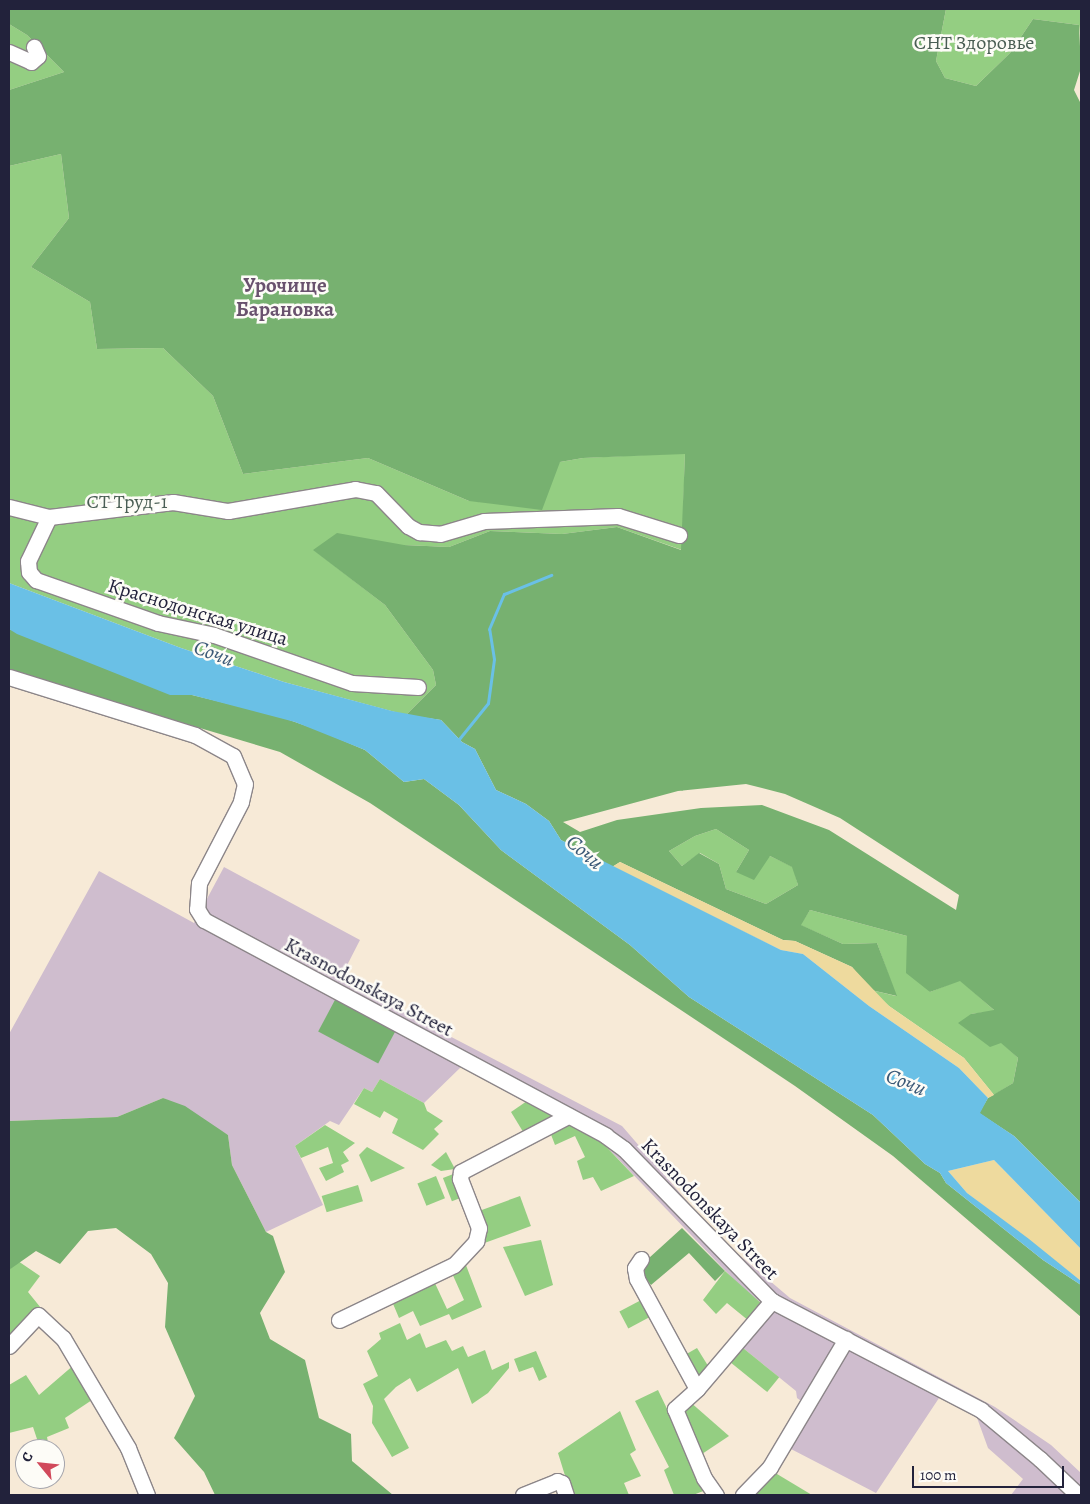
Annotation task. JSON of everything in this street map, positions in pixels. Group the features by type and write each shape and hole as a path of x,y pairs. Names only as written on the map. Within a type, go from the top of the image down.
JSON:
{"street":[{"path":"9,52 31,62 38,56 34,47"},
{"path":"9,507 49,517 173,502 237,510 355,489 376,493 413,529 440,534 484,522 618,516 679,535"},
{"name":"Краснодонская улица","path":"49,517 28,561 29,572 41,582 158,623 214,635 352,682 418,687"},
{"name":"Krasnodonskaya Street","path":"9,677 196,734 233,756 245,784 241,802 198,884 197,909 204,920 568,1116 624,1149 772,1301 981,1410 1078,1495"},
{"path":"339,1320 454,1265 476,1240 479,1228 460,1179 461,1172 568,1116"},
{"path":"642,1259 635,1268 637,1279 697,1389"},
{"path":"711,1494 675,1409 697,1389 772,1301"},
{"path":"9,1346 38,1315 63,1338 128,1448 147,1495"},
{"path":"743,1495 770,1467 846,1339"},
{"path":"523,1495 557,1481 562,1483 566,1495"}],"shaded area":[{"path":"224,867 360,940 340,979 622,1126 718,1237 790,1298 995,1407 1051,1445 1081,1473 1081,1495 1011,1495 1023,1479 988,1448 976,1415 941,1395 876,1493 791,1449 811,1408 797,1398 796,1391 738,1344 773,1312 741,1287 598,1138 461,1067 424,1103 380,1079 372,1092 364,1088 339,1125 330,1121 295,1146 323,1205 266,1232 232,1165 228,1135 163,1098 117,1117 9,1121 9,1034 99,871 194,923"}],"green space":[{"path":"9,9 946,9 936,61 945,78 976,86 1010,53 1033,19 1079,25 1081,68 1074,90 1081,104 1081,1203 1014,1136 979,1113 988,1098 1013,1083 1018,1058 1001,1043 990,1047 958,1023 971,1014 994,1010 960,981 930,992 906,973 907,936 810,910 801,925 843,944 877,943 897,996 871,990 852,967 795,941 783,940 620,862 612,867 561,840 549,821 526,804 496,790 475,749 462,742 441,720 406,715 436,685 433,670 385,605 313,550 337,533 404,545 449,547 490,531 562,534 617,527 681,550 685,454 583,458 560,462 542,510 469,501 368,458 243,474 213,396 163,348 97,349 90,302 31,267 69,218 61,154 9,166 9,90 64,72 27,35 9,24","holes":["746,784 785,794 840,818 959,895 956,910 829,830 762,805 701,808 617,820 580,832 563,822 678,791","716,829 749,850 736,872 754,880 770,856 792,867 798,885 766,904 726,889 719,864 699,853 682,866 669,851 695,836"]},
{"name":"СНТ Здоровье","path":"946,9 1081,9 1081,42 1079,25 1033,19 1010,53 976,86 945,78 936,61"},
{"path":"9,24 27,35 64,72 9,90"},
{"name":"СТ Труд-1","path":"61,154 69,218 31,267 90,302 97,349 163,348 213,396 243,474 368,458 469,501 560,462 583,458 685,453 682,550 617,527 562,534 490,531 449,547 404,545 314,550 385,605 433,670 436,685 406,715 284,682 181,648 9,583 9,166"},
{"path":"9,629 170,694 192,695 275,715 318,730 365,750 404,782 424,779 459,805 501,850 630,945 689,997 873,1115 925,1164 940,1173 946,1183 1043,1260 1081,1285 1081,1317 893,1156 795,1086 370,803 280,752 9,671"},
{"path":"716,829 749,850 736,872 770,856 793,867 798,885 766,904 726,889 719,864 700,853 682,866 669,851 695,836"},
{"path":"810,910 907,936 930,992 960,980 995,1011 971,1014 1018,1058 1013,1083 994,1095 964,1058 889,1006 871,990 896,996 877,943 843,944 800,925"},
{"path":"336,998 396,1030 378,1063 318,1032"},
{"path":"380,1079 424,1103 427,1111 443,1121 434,1129 439,1134 423,1150 392,1133 398,1119 384,1111 380,1118 354,1104 364,1088 372,1092"},
{"path":"163,1098 185,1106 228,1135 232,1165 266,1232 273,1236 285,1272 260,1313 270,1339 305,1360 319,1418 351,1434 352,1461 393,1495 215,1495 204,1472 174,1438 195,1396 165,1327 168,1283 151,1254 116,1228 88,1231 60,1264 36,1251 9,1270 9,1121 117,1117"},
{"path":"527,1101 558,1116 525,1135 511,1112"},
{"path":"570,1122 598,1138 634,1176 601,1191 593,1177 583,1180 577,1161 585,1157 575,1136 555,1145 550,1132"},
{"path":"325,1125 355,1143 343,1152 349,1161 341,1165 344,1172 326,1181 319,1168 333,1163 328,1147 301,1158 295,1146"},
{"path":"367,1147 405,1168 371,1182 359,1155"},
{"path":"446,1152 455,1169 441,1171 431,1165"},
{"path":"456,1173 465,1196 452,1201 443,1178"},
{"path":"436,1176 445,1198 426,1206 417,1183"},
{"path":"358,1185 363,1201 327,1212 322,1196"},
{"path":"520,1196 531,1226 486,1242 475,1212"},
{"path":"682,1228 725,1271 715,1281 689,1253 651,1285 638,1268"},
{"path":"541,1240 553,1285 525,1296 503,1247"},
{"path":"464,1260 482,1307 452,1320 449,1314 420,1326 413,1311 399,1318 391,1299 433,1279 447,1309 464,1300 451,1271"},
{"path":"18,1261 40,1276 28,1292 45,1313 9,1352 9,1270"},
{"path":"725,1271 762,1304 749,1321 727,1303 716,1314 703,1300"},
{"path":"645,1298 654,1315 628,1328 619,1312"},
{"path":"400,1323 407,1340 420,1333 426,1348 446,1340 452,1351 463,1346 468,1357 485,1350 492,1370 509,1362 509,1368 488,1393 472,1404 458,1368 417,1392 410,1378 396,1387 384,1399 409,1448 392,1457 372,1423 373,1406 363,1384 378,1376 367,1351 381,1339 379,1333"},
{"path":"738,1344 779,1377 767,1392 726,1359"},
{"path":"697,1348 710,1369 697,1382 683,1356"},
{"path":"536,1351 547,1377 539,1381 533,1367 519,1372 514,1359"},
{"path":"75,1364 95,1398 65,1418 69,1428 47,1437 47,1439 37,1439 33,1427 9,1433 9,1385 26,1375 39,1395"},
{"path":"658,1390 706,1490 693,1495 674,1495 664,1470 669,1467 635,1401"},
{"path":"689,1401 729,1436 699,1456 680,1407"},
{"path":"620,1411 636,1450 630,1454 641,1476 624,1483 629,1495 571,1495 558,1453"},
{"path":"772,1471 812,1495 745,1495"}],"sand":[{"path":"620,862 783,940 795,941 852,967 889,1006 964,1058 994,1095 988,1098 959,1068 869,1006 803,954 781,950 612,867"},
{"path":"994,1160 1081,1249 1081,1281 967,1193 948,1171"}],"water":[{"name":"Сочи","path":"9,583 181,648 284,682 392,711 441,720 462,742 475,749 496,790 526,804 549,821 561,840 781,950 803,954 869,1006 959,1068 988,1098 980,1113 1014,1136 1081,1203 1081,1249 994,1160 948,1171 967,1193 1029,1239 1081,1281 1081,1285 1043,1260 946,1183 940,1173 925,1164 873,1115 689,997 630,945 501,850 459,805 424,779 404,782 365,750 295,722 192,695 170,695 17,634 9,629"}],"waterway":[{"path":"459,739 488,703 494,659 489,629 504,594 551,575"}],"district":[{"name":"Урочище Барановка","path":"285,297"}]}
